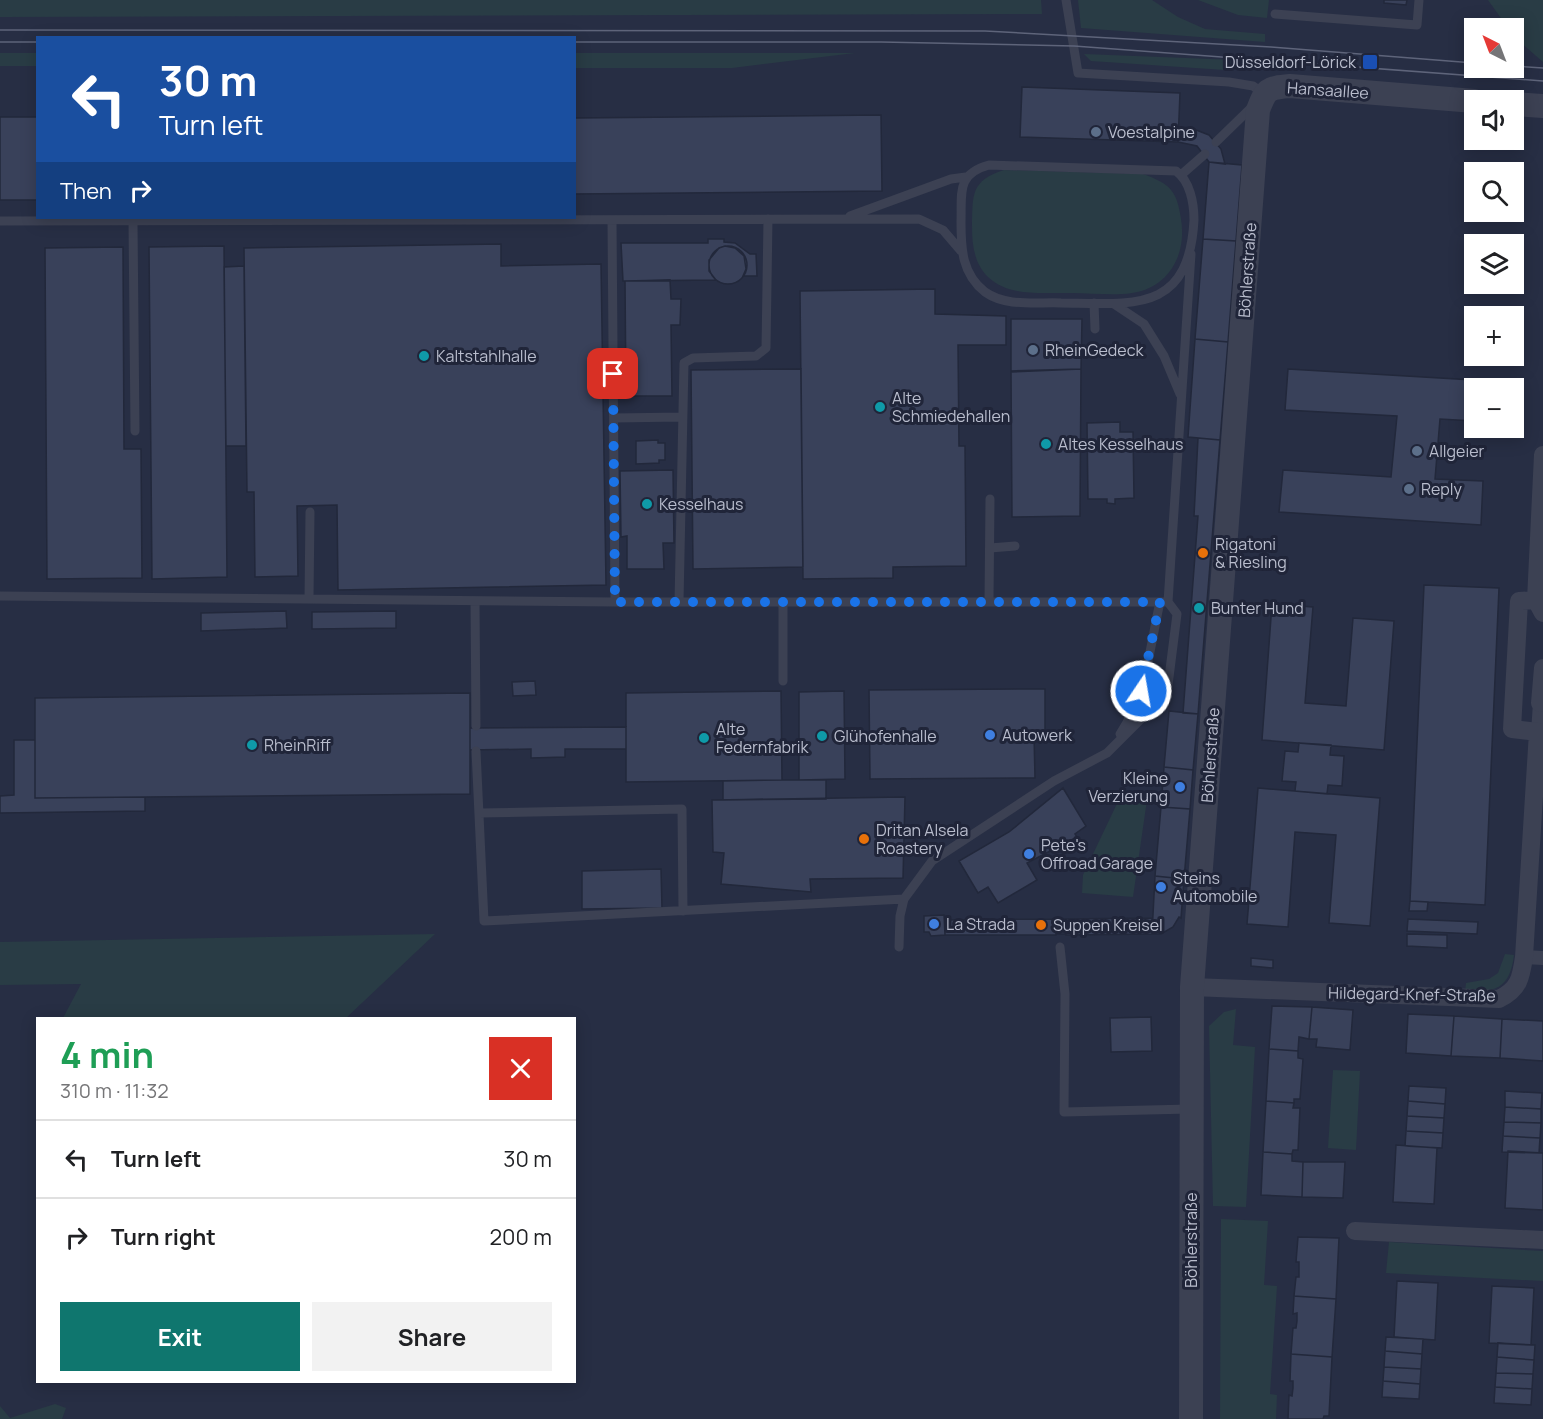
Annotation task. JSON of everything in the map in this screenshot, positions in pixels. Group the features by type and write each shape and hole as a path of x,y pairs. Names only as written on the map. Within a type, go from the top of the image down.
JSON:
{"street":[{"name":"Hansaallee","path":"1265,93 1272,87 1290,86 1464,100"},
{"name":"Böhlerstraße","path":"1191,1419 1192,987 1258,110 1265,93"},
{"path":"1524,105 1543,106"},
{"path":"1538,732 1512,729 1519,601 1539,606 1543,455"},
{"name":"Hildegard-Knef-Straße","path":"1192,987 1499,999 1512,992 1520,981 1524,957 1543,668"},
{"path":"1524,957 1543,958"},
{"path":"1354,1231 1543,1240"}],"lane":[{"name":"Hansaallee","path":"1066,0 1078,73 1229,82 1253,86 1265,93"},
{"path":"1275,14 1417,25 1419,0"},
{"path":"1216,142 1265,93"},
{"path":"1181,175 1205,154"},
{"path":"1107,753 1135,708 1164,602 1194,218 1192,198 1181,175 1176,171 989,165 975,169 966,177 962,188 961,252 969,275 986,292 1006,301 1114,304 1146,301 1164,292 1180,277 1191,254"},
{"path":"845,218 951,179 966,177"},
{"path":"679,602 683,369 687,360 756,356 766,348 768,219"},
{"path":"0,221 919,219 943,230 961,252"},
{"path":"612,220 615,602"},
{"path":"133,221 135,431"},
{"path":"1094,303 1095,329"},
{"path":"1114,304 1144,324 1164,356 1181,399"},
{"path":"614,418 682,417"},
{"path":"989,601 990,499"},
{"path":"309,599 310,512"},
{"path":"990,548 1015,546"},
{"path":"0,596 615,602 1164,602 1176,614 1167,693 1107,753 1054,781 932,861 903,900 899,947"},
{"path":"475,601 476,726"},
{"path":"783,602 783,681"},
{"path":"476,751 484,921 903,900"},
{"path":"479,813 682,809 683,910"},
{"path":"1060,947 1065,994 1064,1112 1192,1109"}],"shaded area":[{"path":"0,0 1041,0 1042,14 0,17"},
{"path":"1078,0 1152,0 1178,17 1205,29 1265,34 1265,42 1081,28"},
{"path":"1198,0 1269,0 1267,18 1238,15"},
{"path":"1488,0 1543,0 1543,62 1524,46 1524,18 1501,18"},
{"path":"0,53 36,53 36,66 0,66"},
{"path":"576,53 855,53 732,68 576,68"},
{"path":"1084,54 1262,61 1262,67 1232,65 1225,70 1091,61"},
{"path":"1004,170 1143,174 1160,181 1171,189 1177,201 1181,219 1181,245 1173,267 1156,284 1145,290 1125,294 1028,293 997,284 983,272 973,247 973,206 979,184 993,174"},
{"path":"1123,791 1148,793 1133,897 1082,893 1083,875"},
{"path":"435,934 347,1017 64,1017 81,984 0,985 0,942"},
{"path":"1505,954 1514,955 1505,982 1493,990 1465,993 1466,983 1489,979 1498,973"},
{"path":"1236,1009 1233,1045 1255,1047 1246,1207 1213,1206 1209,1026 1224,1012"},
{"path":"1333,1070 1360,1071 1356,1150 1328,1148"},
{"path":"1221,1219 1268,1221 1264,1285 1277,1286 1270,1394 1277,1395 1276,1419 1220,1419"},
{"path":"1389,1242 1543,1251 1543,1281 1386,1273"},
{"path":"55,1404 66,1408 62,1419 0,1419 0,1406 10,1418"}],"building":[{"path":"1384,0 1407,0 1406,5 1384,3"},
{"path":"1022,87 1180,93 1178,142 1020,137"},
{"path":"881,115 882,191 576,194 576,118"},
{"path":"0,117 36,117 36,200 0,200"},
{"path":"1179,127 1191,128 1209,135 1221,149 1225,164 1209,162 1197,146 1178,142"},
{"path":"1209,162 1242,165 1236,241 1203,239"},
{"path":"708,239 724,239 724,242 735,243 750,254 756,254 757,276 743,276 746,269 744,256 735,248 725,246 719,248 709,260 709,271 716,280 623,281 621,243 708,243"},
{"path":"1203,239 1236,241 1228,342 1195,339"},
{"name":"Kaltstahlhalle","path":"501,244 501,266 601,264 606,585 338,590 337,505 297,506 298,576 255,577 254,492 247,492 244,248"},
{"path":"224,246 227,577 152,579 149,247"},
{"path":"728,246 741,252 747,265 741,278 728,284 715,278 709,265 715,252"},
{"path":"123,247 124,449 141,449 142,578 47,579 45,248"},
{"path":"244,266 246,446 226,446 224,267"},
{"path":"670,280 671,299 681,299 680,325 671,325 672,396 626,396 625,281"},
{"name":"Alte Schmiedehallen","path":"935,289 935,314 1006,316 1006,345 958,345 959,446 965,446 966,566 893,567 893,578 803,579 800,291"},
{"path":"1011,319 1082,319 1081,369 1011,371"},
{"path":"1195,339 1228,342 1220,440 1188,437"},
{"path":"801,369 803,567 693,569 691,370"},
{"name":"Altes Kesselhaus","path":"1081,369 1080,516 1012,517 1011,372"},
{"path":"1288,369 1464,379 1464,420 1440,419 1435,479 1483,481 1481,525 1279,512 1283,470 1391,477 1397,416 1285,410"},
{"path":"1120,422 1120,432 1133,432 1134,498 1115,499 1115,504 1107,503 1107,499 1088,499 1087,423"},
{"path":"1198,438 1220,440 1198,714 1183,713 1198,516 1194,516"},
{"path":"658,440 658,443 665,443 665,460 659,460 659,463 636,464 636,441"},
{"name":"Kesselhaus","path":"673,470 674,543 663,543 664,569 627,569 627,536 621,537 620,471"},
{"path":"1424,585 1499,588 1485,905 1410,901"},
{"path":"1272,604 1313,607 1305,703 1346,706 1353,618 1394,621 1384,750 1262,740"},
{"path":"286,611 287,628 201,631 201,613"},
{"path":"396,611 396,628 312,629 312,612"},
{"path":"535,681 536,695 513,696 512,682"},
{"path":"1045,689 1045,734 1034,734 1035,778 870,779 869,690"},
{"name":"Alte Federnfabrik","path":"781,691 782,780 626,782 626,693"},
{"name":"Glühofenhalle","path":"844,691 845,779 799,780 799,692"},
{"name":"RheinRiff","path":"470,693 470,794 35,798 35,698"},
{"path":"1169,711 1198,714 1193,770 1164,767"},
{"path":"626,727 626,749 565,749 565,757 531,758 531,749 470,750 470,728"},
{"path":"14,740 35,740 35,798 145,797 145,811 0,813 0,796 14,795"},
{"path":"1299,743 1331,745 1330,755 1344,756 1342,786 1328,785 1327,794 1295,791 1296,782 1282,781 1285,751 1298,752"},
{"path":"1164,767 1193,770 1190,809 1161,807"},
{"path":"826,780 826,799 723,800 723,781"},
{"path":"1063,788 1086,826 1075,834 1077,837 1027,863 1037,880 998,903 988,887 978,893 959,861 1009,832"},
{"path":"1258,788 1380,798 1370,926 1329,923 1336,835 1295,832 1288,927 1247,924"},
{"path":"905,797 903,878 810,879 811,892 721,884 724,853 713,852 712,800"},
{"path":"1161,807 1190,809 1184,879 1155,876"},
{"path":"661,869 662,908 582,909 582,871"},
{"path":"1155,876 1184,879 1181,918 1179,917 1173,927 1161,934 1152,934"},
{"path":"1410,901 1428,902 1427,911 1409,911"},
{"name":"La Strada","path":"944,915 945,935 931,936 929,932 924,932 924,916"},
{"path":"1152,918 1152,934 1066,935 1066,919"},
{"path":"1057,919 1056,935 945,935 945,920"},
{"path":"1057,919 1066,919 1066,934 1056,934"},
{"path":"1408,919 1478,922 1477,934 1407,931"},
{"path":"1407,934 1447,935 1447,948 1407,946"},
{"path":"1251,958 1273,960 1273,968 1251,966"},
{"path":"1272,1006 1312,1007 1309,1039 1299,1037 1298,1051 1269,1049"},
{"path":"1312,1007 1353,1010 1350,1050 1316,1047 1317,1039 1309,1039"},
{"path":"1408,1014 1454,1016 1451,1056 1406,1053"},
{"path":"1454,1016 1502,1019 1500,1058 1451,1056"},
{"path":"1151,1017 1152,1051 1111,1052 1110,1018"},
{"path":"1502,1019 1543,1021 1543,1061 1500,1058"},
{"path":"1269,1049 1298,1051 1298,1058 1303,1059 1300,1099 1294,1099 1294,1103 1266,1101"},
{"path":"1409,1086 1446,1088 1445,1104 1408,1101"},
{"path":"1505,1091 1542,1093 1541,1109 1505,1107"},
{"path":"1266,1101 1294,1103 1293,1108 1300,1108 1298,1150 1293,1150 1292,1154 1263,1152"},
{"path":"1408,1101 1445,1104 1444,1118 1407,1116"},
{"path":"1505,1107 1541,1109 1541,1123 1504,1122"},
{"path":"1407,1116 1444,1118 1443,1133 1406,1131"},
{"path":"1504,1122 1541,1123 1540,1138 1503,1136"},
{"path":"1406,1131 1443,1133 1442,1148 1405,1146"},
{"path":"1503,1136 1540,1138 1539,1153 1502,1152"},
{"path":"1396,1145 1437,1148 1434,1204 1393,1202"},
{"path":"1508,1151 1543,1153 1543,1210 1505,1208"},
{"path":"1263,1152 1292,1154 1292,1161 1303,1162 1302,1197 1261,1195"},
{"path":"1303,1162 1345,1162 1343,1198 1302,1197"},
{"path":"1298,1237 1339,1238 1336,1299 1294,1296 1296,1277 1299,1277 1299,1262 1296,1262"},
{"path":"1397,1281 1438,1283 1435,1340 1394,1337"},
{"path":"1492,1286 1534,1288 1531,1345 1489,1343"},
{"path":"1294,1296 1336,1299 1332,1357 1291,1354 1293,1328 1296,1328 1297,1321 1297,1313 1293,1314"},
{"path":"1386,1337 1423,1339 1422,1354 1385,1351"},
{"path":"1498,1343 1535,1345 1534,1360 1497,1357"},
{"path":"1385,1351 1422,1354 1421,1369 1384,1367"},
{"path":"1291,1354 1332,1357 1329,1416 1324,1416 1323,1419 1288,1419 1289,1395 1292,1396 1293,1388 1293,1381 1290,1381"},
{"path":"1497,1357 1534,1360 1533,1374 1496,1373"},
{"path":"1384,1367 1421,1369 1420,1384 1383,1381"},
{"path":"1496,1373 1533,1374 1532,1389 1495,1387"},
{"path":"1383,1381 1420,1384 1419,1399 1382,1397"},
{"path":"1495,1387 1532,1389 1531,1405 1494,1403"}],"tram line":[{"path":"0,30 985,31 1271,47 1464,62"},
{"path":"0,42 36,42"},
{"path":"576,42 881,42 1074,46 1543,81"},
{"path":"1524,67 1543,68"}],"place":[{"name":"Düsseldorf-Lörick","path":"1370,62"},
{"name":"Voestalpine","path":"1096,132"},
{"name":"RheinGedeck","path":"1033,350"},
{"name":"Kaltstahlhalle","path":"424,356"},
{"name":"Alte Schmiedehallen","path":"880,407"},
{"name":"Altes Kesselhaus","path":"1046,444"},
{"name":"Allgeier","path":"1417,451"},
{"name":"Reply","path":"1409,489"},
{"name":"Kesselhaus","path":"647,504"},
{"name":"Rigatoni & Riesling","path":"1203,553"},
{"name":"Bunter Hund","path":"1199,608"},
{"name":"Autowerk","path":"990,735"},
{"name":"Glühofenhalle","path":"822,736"},
{"name":"Alte Federnfabrik","path":"704,738"},
{"name":"RheinRiff","path":"252,745"},
{"name":"Kleine Verzierung","path":"1180,787"},
{"name":"Dritan Alsela Roastery","path":"864,839"},
{"name":"Pete's Offroad Garage","path":"1029,854"},
{"name":"Steins Automobile","path":"1161,887"},
{"name":"La Strada","path":"934,924"},
{"name":"Suppen Kreisel","path":"1041,925"}],"route":[{"path":"613,374 615,602 1160,602 1141,691"}]}
